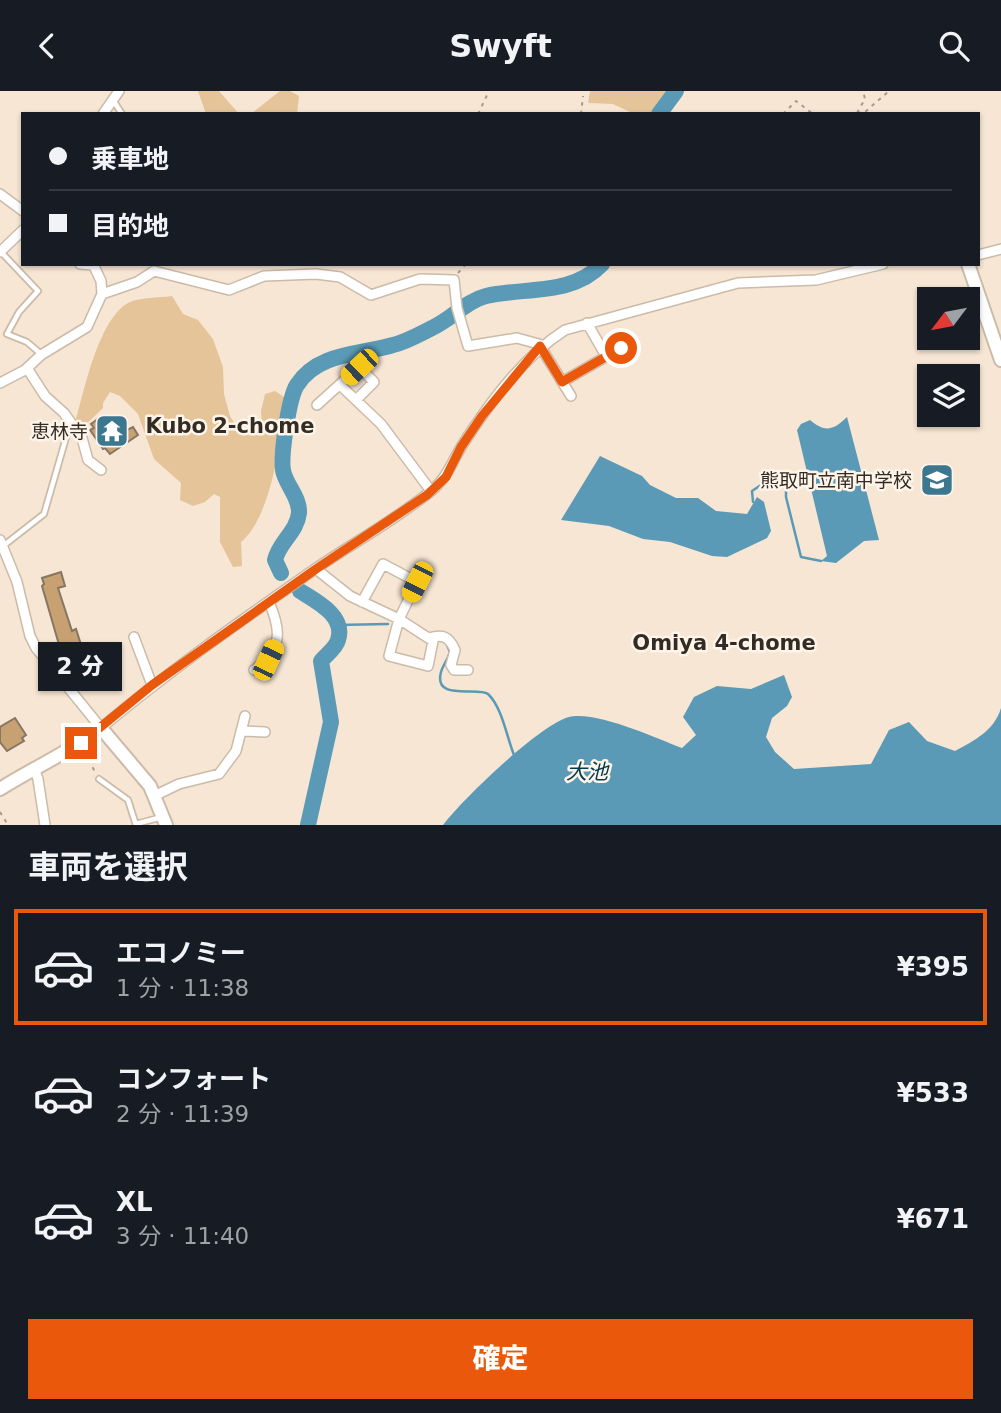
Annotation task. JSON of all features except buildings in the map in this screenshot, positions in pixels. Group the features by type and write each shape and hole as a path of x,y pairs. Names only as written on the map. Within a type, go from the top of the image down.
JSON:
{"street":[{"path":"104,112 119,91"},
{"path":"0,194 21,210"},
{"path":"0,252 21,232"},
{"path":"980,254 1001,249"},
{"path":"0,383 87,327 102,294 101,281 94,266"},
{"path":"0,789 81,743 152,685 431,491 446,477 461,447 482,416 541,345 565,330 738,283 816,280 875,266"},
{"path":"969,266 1001,360"},
{"path":"102,294 137,282 153,271 229,290 264,276 316,274 340,277 371,295 420,279 454,280 457,308 468,346 517,338 541,345 571,396"},
{"path":"587,323 607,356"},
{"path":"562,382 621,348"},
{"path":"317,405 359,367 374,382 355,400"},
{"path":"27,368 45,396 71,421 82,437 88,460 102,470"},
{"path":"340,385 381,424 431,491"},
{"path":"2,547 17,582 30,636 36,648 132,762 156,795 164,821"},
{"path":"316,569 362,601 399,619 433,641 428,666 389,656 399,619 417,582 383,564 362,601"},
{"path":"254,670 268,660 279,636 278,622 269,602"},
{"path":"429,638 440,634 446,637 455,650 451,665 454,670 468,670"},
{"path":"134,637 152,685"},
{"path":"156,795 180,784 219,774 236,751 245,716"},
{"path":"242,731 265,733"},
{"path":"33,768 38,779 44,825"}],"lane":[{"path":"113,100 121,112"},
{"path":"0,252 38,292 19,311 7,334 27,342 41,355"},
{"path":"2,547 44,514 71,421"},
{"path":"99,779 128,800 136,825 164,821"}],"path":[{"path":"479,112 489,91"},
{"path":"858,112 865,99 863,91"},
{"path":"865,112 889,91"},
{"path":"581,112 583,96"},
{"path":"785,112 796,101 810,112"},
{"path":"454,280 464,266"},
{"path":"81,743 99,779"},
{"path":"0,812 8,825"}],"shaded area":[{"path":"198,91 219,91 237,112 205,112"},
{"path":"280,91 290,91 299,96 297,112 254,112"},
{"path":"590,91 668,91 654,112 630,112 613,104 588,103"},
{"path":"172,296 183,314 198,320 213,339 223,367 224,394 230,416 238,429 253,432 262,427 261,411 265,394 275,391 284,397 278,453 268,496 260,515 241,542 242,566 233,567 220,542 220,497 214,494 205,502 193,506 180,500 181,483 154,459 138,414 120,396 110,392 103,408 81,429 75,423 100,340 117,312 133,301"}],"water":[{"path":"847,417 879,540 864,541 836,563 821,561 827,556 797,430 801,424 810,420 820,427 834,427"},
{"path":"600,456 642,476 650,485 676,498 698,498 716,511 747,514 757,497 764,502 771,531 767,538 727,557 712,556 670,542 643,539 609,526 561,520"},
{"name":"大池","path":"784,675 792,697 787,706 772,718 766,737 775,752 794,769 871,764 889,730 909,722 927,741 955,751 989,729 1001,708 1001,825 443,825 483,782 521,748 569,717 594,717 609,721 682,748 696,735 683,717 694,697 717,686 751,689"}],"waterway":[{"path":"660,112 676,91"},
{"path":"281,573 275,560 295,526 299,513 298,503 284,474 284,443 294,392 306,374 328,360 408,340 479,298 562,286 577,281 600,266"},
{"path":"753,502 752,491 767,481 786,479 786,497 801,557 821,561"},
{"path":"300,591 328,610 338,624 339,631 335,646 321,661 331,722 308,825"},
{"path":"337,625 388,624"},
{"path":"447,645 450,652 440,681 450,690 488,694 501,715 514,755"}],"place":[{"name":"恵林寺","path":"112,431"},
{"name":"熊取町立南中学校","path":"937,480"}],"district":[{"name":"Kubo 2-chome","path":"230,426"},
{"name":"Omiya 4-chome","path":"724,643"}],"route":[{"path":"81,743 152,685 316,569 427,495 446,477 461,447 482,416 540,346 562,382 621,348"}]}
